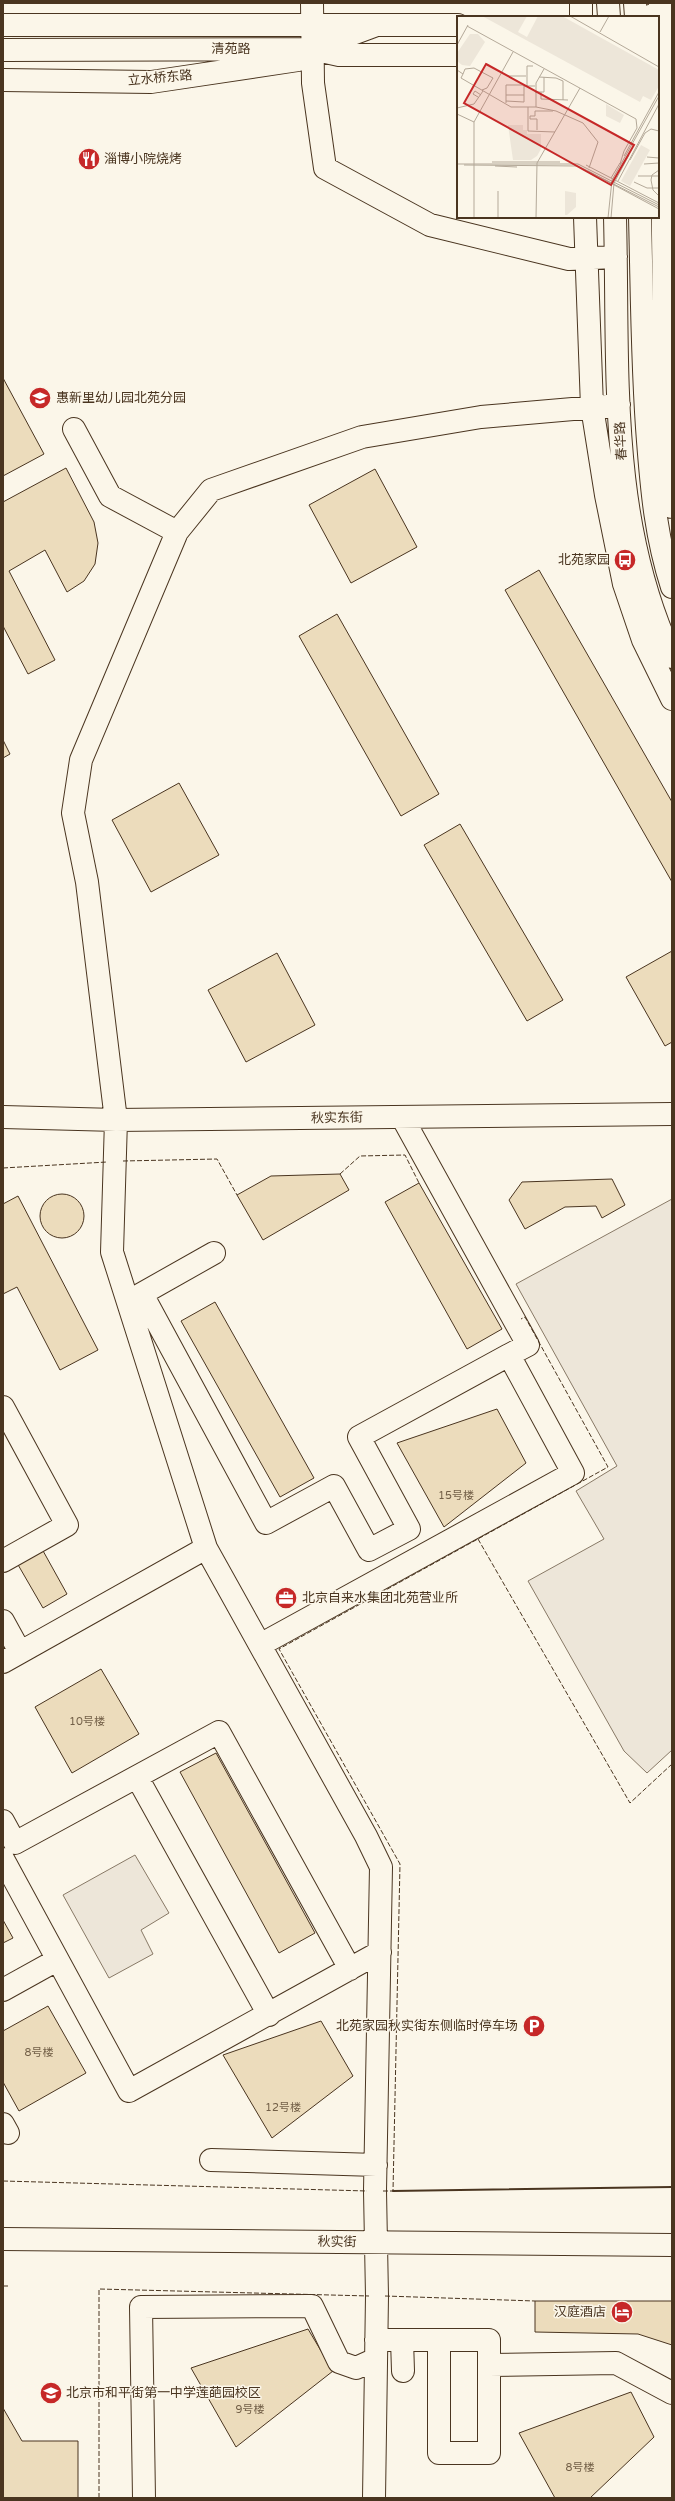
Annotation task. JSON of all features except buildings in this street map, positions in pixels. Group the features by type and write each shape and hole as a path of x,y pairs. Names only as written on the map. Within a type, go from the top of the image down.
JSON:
{"street":[{"path":"312,3 313,84 325,168 430,225 569,260 616,257"},
{"path":"581,3 581,16"},
{"path":"608,3 609,16"},
{"path":"635,3 636,16"},
{"path":"660,10 666,455 672,507"},
{"name":"清苑路","path":"3,25 457,25"},
{"path":"312,49 376,25"},
{"name":"清苑路","path":"3,50 312,49 339,55 457,56"},
{"name":"立水桥东路","path":"3,80 152,82 298,60 312,49"},
{"path":"585,218 592,407 606,495 624,584 643,640 672,699"},
{"name":"春华路","path":"615,218 619,405 622,470 628,516 637,561 652,609 672,657"},
{"name":"春华路","path":"640,218 644,378 653,511 658,542 672,587"},
{"path":"402,1117 528,1345 359,1437 409,1529 369,1550 334,1486 266,1523 135,1297 112,1252 116,1120 87,882 74,813 80,760 177,532 211,490 362,437 481,417 619,405"},
{"path":"74,429 110,496 177,532"},
{"name":"秋实东街","path":"3,1117 116,1120 672,1114"},
{"path":"135,1297 214,1253"},
{"path":"135,1297 206,1548 381,1867 375,2242 376,2350 374,2498"},
{"path":"260,1645 574,1473 509,1355"},
{"path":"3,1407 67,1525 3,1561"},
{"path":"3,1621 12,1657 206,1548"},
{"path":"7,1851 137,1776 219,1732 350,1970"},
{"path":"137,1776 269,2015"},
{"path":"3,1821 7,1851 57,1960 130,2092 380,1952"},
{"path":"3,1990 57,1960"},
{"path":"211,2160 376,2165"},
{"name":"秋实街","path":"3,2239 672,2245"},
{"path":"144,2498 142,2307 312,2306 339,2362 356,2368 376,2350 402,2340 440,2340 489,2340 489,2453 440,2453 440,2340"},
{"path":"402,2340 403,2370"},
{"path":"489,2365 616,2363 672,2393"}],"shaded area":[{"path":"672,1199 672,1750 647,1773 624,1751 528,1581 604,1539 576,1491 617,1466 516,1284"},
{"path":"135,1855 169,1913 141,1930 153,1954 109,1978 63,1895"}],"fence":[{"path":"340,1174 360,1156 405,1155 419,1183"},
{"path":"123,1161 217,1159 237,1195"},
{"path":"3,1168 107,1162"},
{"path":"383,2191 393,2191 400,1864 279,1649 608,1467 525,1317 521,1319"},
{"path":"478,1539 630,1803 672,1764"},
{"path":"3,2181 367,2191"},
{"path":"3,2286 10,2286"},
{"path":"99,2498 99,2289 369,2296"},
{"path":"385,2296 535,2301"}],"wall":[{"path":"393,2191 672,2187"}],"place":[{"name":"淄博小院烧烤","path":"89,159"},
{"name":"惠新里幼儿园北苑分园","path":"40,398"},
{"name":"北苑家园","path":"625,560"},
{"name":"北京自来水集团北苑营业所","path":"286,1598"},
{"name":"北苑家园秋实街东侧临时停车场","path":"534,2026"},
{"name":"汉庭酒店","path":"622,2312"},
{"name":"北京市和平街第一中学莲葩园校区","path":"51,2393"}]}
